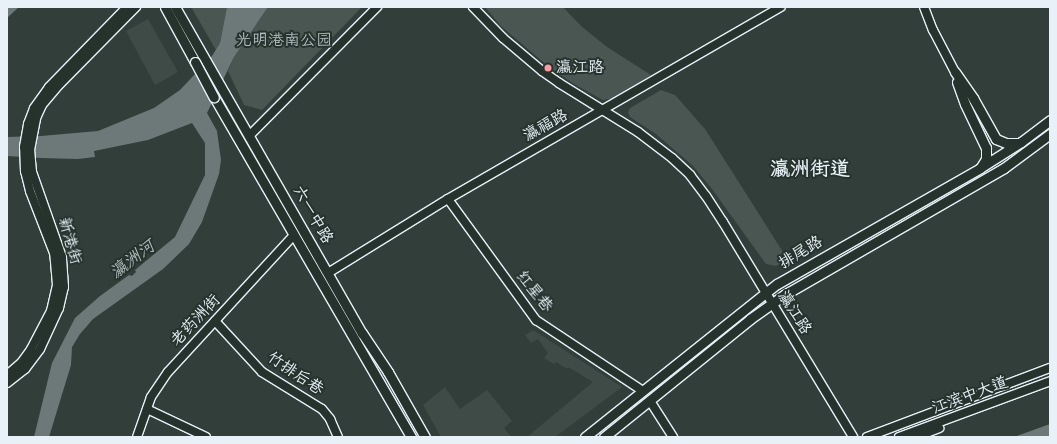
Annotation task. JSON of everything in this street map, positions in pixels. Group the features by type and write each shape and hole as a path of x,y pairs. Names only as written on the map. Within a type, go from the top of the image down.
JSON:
{"main road":[{"name":"六一中路","path":"165,7 214,97 411,437"},
{"name":"六一中路","path":"175,7 362,333 388,372 425,437"},
{"path":"955,72 973,98 992,134 999,142 1010,144 1021,142"},
{"path":"955,72 965,104 986,151 986,159 980,168"},
{"name":"排尾路","path":"584,437 765,293 805,267 980,168 1021,142 1050,120"},
{"path":"976,126 983,130 986,122"},
{"name":"排尾路","path":"604,437 772,302 1004,168 1050,134"}],"street":[{"path":"27,162 34,108 49,87 127,7"},
{"path":"31,124 42,105 59,85 136,7"},
{"path":"250,136 377,7"},
{"name":"瀛江路","path":"473,7 507,42 542,71 651,141 690,175 715,209 853,437"},
{"name":"瀛福路","path":"328,274 448,199 781,7"},
{"path":"924,7 933,30 955,72"},
{"name":"新港街","path":"7,375 21,363 31,349 51,311 57,285 54,253 30,191 27,162"},
{"name":"新港街","path":"7,384 25,370 40,349 60,308 64,286 62,257 27,162"},
{"name":"红星巷","path":"448,199 536,320 642,391"},
{"name":"老药洲街","path":"137,437 155,391 168,372 294,235"},
{"name":"竹排后巷","path":"215,321 262,372 322,409 333,424 338,437"},
{"path":"867,437 1050,368"},
{"name":"江滨中大道","path":"899,437 1050,381"},
{"name":"江滨中大道","path":"916,437 1050,387"},
{"path":"650,401 673,437"},
{"path":"147,409 206,437"}],"shaded area":[{"path":"7,7 19,7 7,18"},
{"path":"227,7 268,7 234,57 207,113 217,131 221,160 219,174 202,222 189,244 163,269 93,319 80,334 72,347 71,365 49,437 34,437 52,363 75,318 100,296 129,275 132,276 136,272 135,270 175,237 205,175 205,143 192,123 148,140 94,151 95,157 78,159 41,158 7,156 7,137 41,136 98,131 154,108 180,90 212,56 220,43"},
{"path":"148,19 178,72 155,85 126,31"},
{"path":"533,330 622,387 555,437 527,437 593,382 568,367 567,369 556,362 554,364 544,358 548,353 538,339 531,343 525,335"},
{"path":"445,387 460,409 487,390 512,421 504,428 511,437 441,437 423,405"},
{"path":"1050,424 1050,437 1014,437"}],"green space":[{"path":"191,7 227,7 220,43 216,50"},
{"name":"光明港南公园","path":"268,7 362,7 262,110 244,105 228,71 234,57"},
{"path":"485,7 563,7 581,26 607,47 651,75 614,98 603,100 574,84 549,67 501,26"},
{"path":"661,90 675,95 705,129 788,260 776,266 766,264 712,189 693,166 656,134 630,117 628,112 630,108"}],"place":[{"name":"瀛江路","path":"548,68"}],"district":[{"name":"瀛洲街道","path":"810,170"}],"water label":[{"name":"瀛洲河","path":"133,260"}]}
